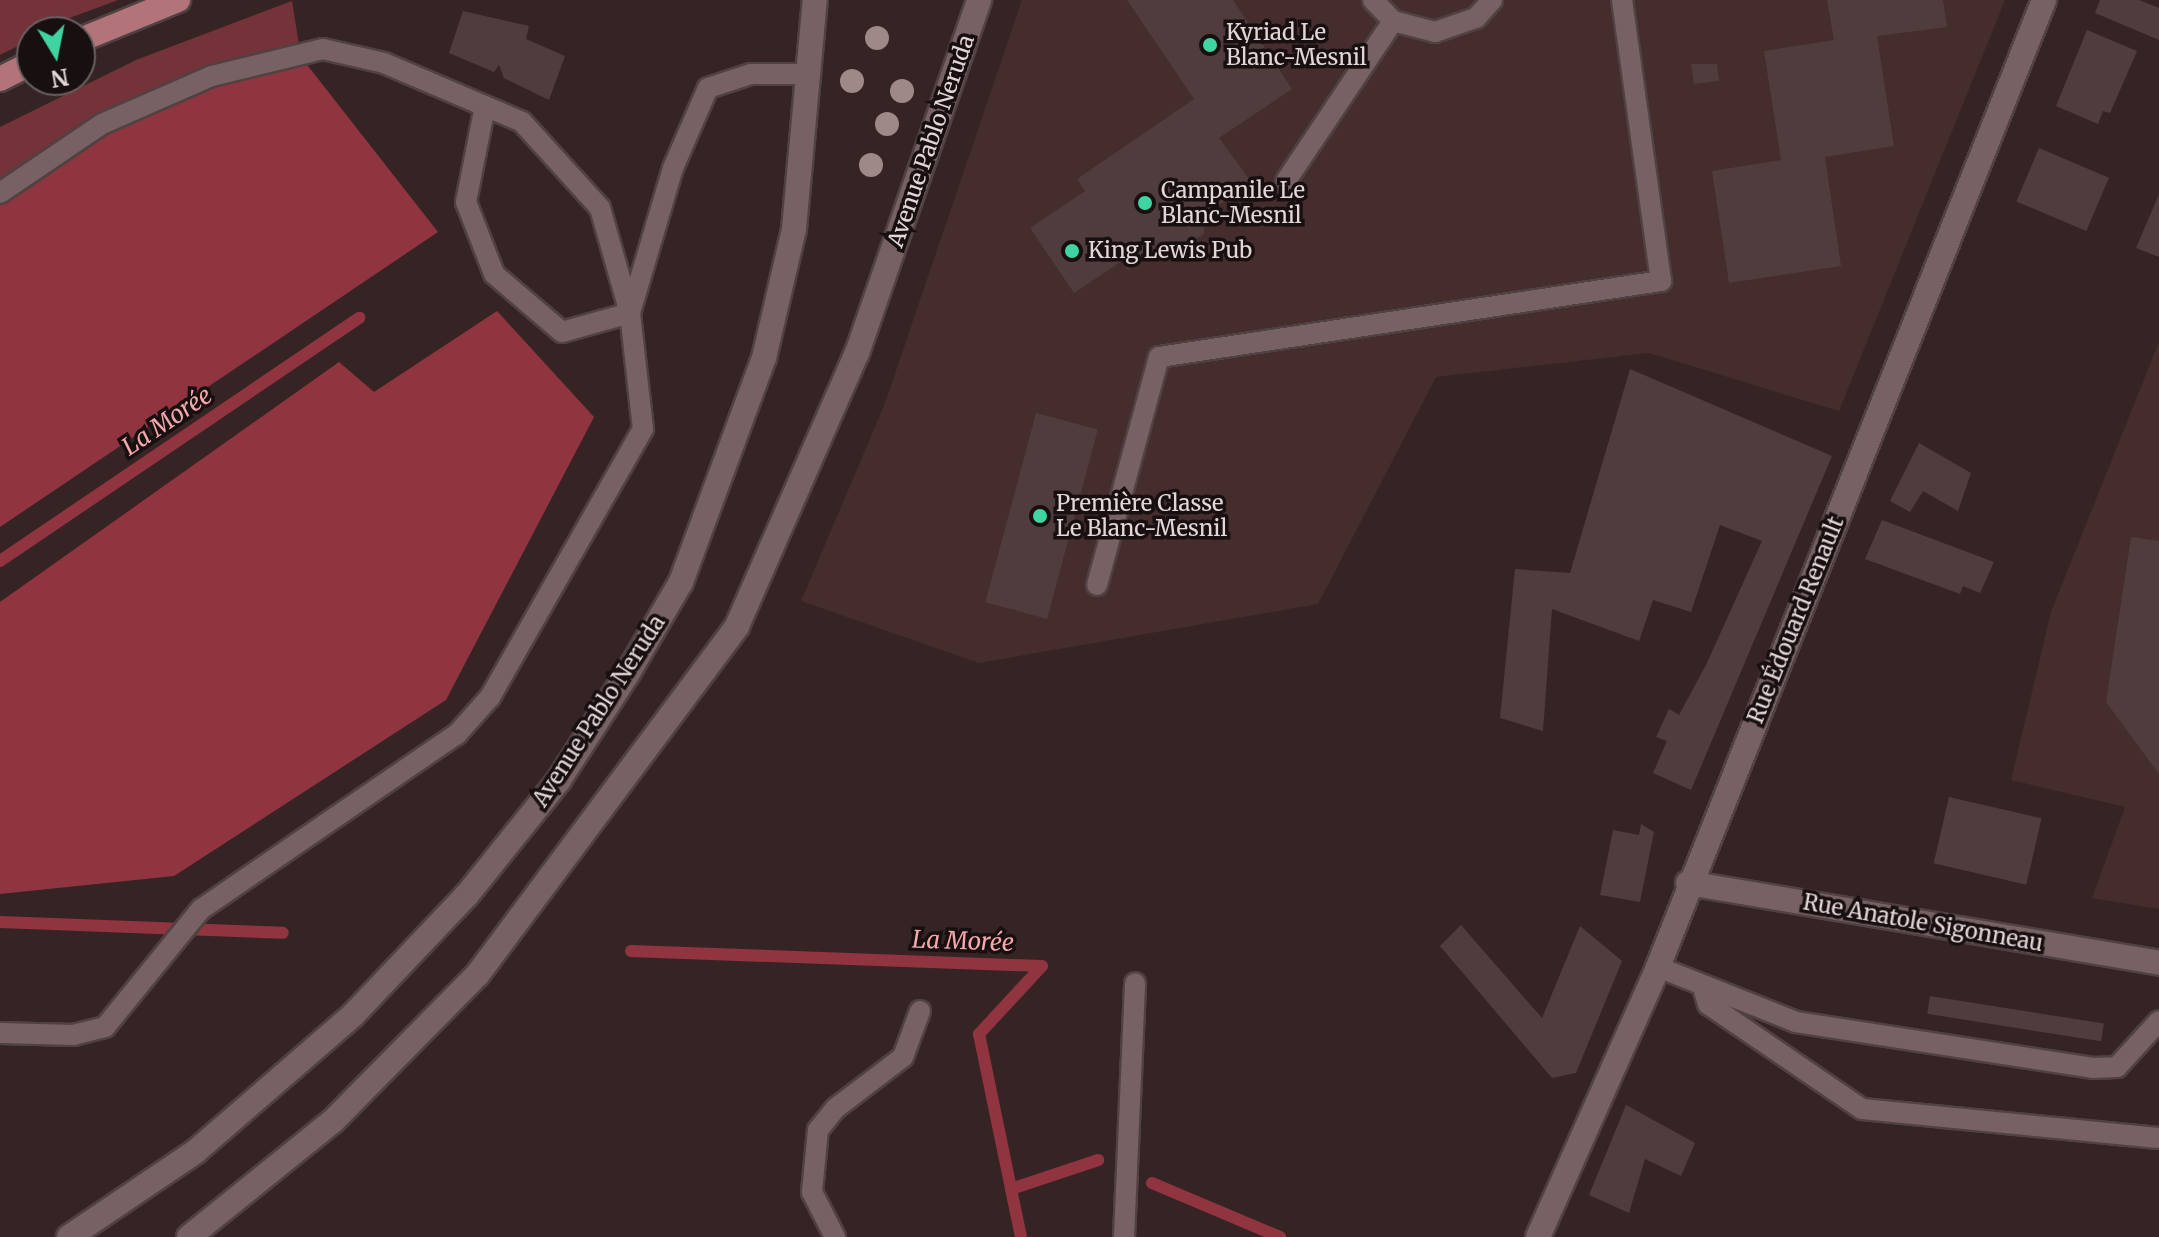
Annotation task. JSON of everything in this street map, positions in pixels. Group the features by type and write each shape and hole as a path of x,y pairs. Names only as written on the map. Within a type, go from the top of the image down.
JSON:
{"main road":[{"path":"96,33 178,0"},
{"path":"800,0 811,36"},
{"name":"Avenue Pablo Neruda","path":"69,1237 195,1152 353,1015 467,895 559,780 628,673 681,582 764,358 794,229 815,0"},
{"name":"Avenue Pablo Neruda","path":"189,1237 333,1121 478,974 737,626 857,353 979,0"},
{"name":"Rue Édouard Renault","path":"1538,1237 1658,967 1688,883 2044,0"},
{"name":"Rue Anatole Sigonneau","path":"1688,883 2159,963"}],"lane":[{"path":"1373,0 1393,21 1424,31 1456,28 1492,0"},
{"path":"1097,585 1159,357 1661,281 1622,0"},
{"path":"1286,181 1393,21"},
{"path":"0,193 102,124 212,76 323,49 384,63 522,122 600,208 630,313 643,429 490,697 457,734 201,909 176,947 105,1027 74,1035 0,1033"},
{"path":"630,313 673,168 708,88 751,74 808,74"},
{"path":"485,106 466,202 494,274 562,332 630,313"},
{"path":"1658,967 1704,991 1721,987 1796,1022 2092,1068 2117,1067 2159,1021"},
{"path":"1124,1237 1135,983"},
{"path":"1704,991 1708,1004 1862,1109 2159,1138"},
{"path":"835,1237 812,1192 818,1130 836,1108 903,1057 920,1011"}],"shaded area":[{"path":"0,0 118,0 75,16 16,16 16,47 0,55"},
{"path":"1022,0 2005,0 1839,411 1649,353 1436,377 1318,604 979,663 801,601 884,406"},
{"path":"292,1 301,57 0,203 0,127 63,96 96,96 96,80 136,60"},
{"path":"301,57 438,232 0,527 0,203 122,121"},
{"path":"497,311 594,417 446,700 174,876 0,894 0,602 339,362 374,392"},
{"path":"2159,342 2159,909 2092,898 2125,807 2011,780 2051,612"}],"building":[{"name":"Campanile Le Blanc-Mesnil","path":"1127,0 1233,0 1292,89 1219,138 1252,183 1205,214 1204,234 1182,248 1166,244 1128,270 1122,261 1074,293 1030,228 1085,191 1077,179 1194,99"},
{"path":"1827,0 1943,0 1947,27 1877,36 1894,146 1825,157 1841,266 1729,283 1712,171 1781,160 1764,51 1834,40"},
{"path":"2100,0 2139,0 2159,8 2159,40 2095,13"},
{"path":"463,11 529,26 526,39 565,56 549,100 504,78 499,65 494,72 449,53"},
{"path":"2087,30 2137,51 2110,113 2103,111 2098,124 2056,106"},
{"path":"1691,64 1717,64 1719,81 1694,84"},
{"path":"2039,148 2109,178 2086,231 2016,201"},
{"path":"2159,194 2159,257 2136,248"},
{"path":"1630,369 1832,456 1691,790 1653,773 1667,741 1656,737 1669,709 1679,715 1706,665 1762,541 1720,525 1691,612 1653,600 1639,641 1552,609 1543,731 1500,718 1515,569 1570,573"},
{"name":"Première Classe Le Blanc-Mesnil","path":"1036,413 1098,430 1047,619 985,602"},
{"path":"1919,443 1971,473 1958,511 1923,491 1910,512 1890,501"},
{"path":"1882,520 1994,562 1980,593 1963,586 1960,594 1865,559"},
{"path":"2131,537 2159,541 2159,774 2106,702"},
{"path":"1949,797 2042,818 2026,885 1934,863"},
{"path":"1641,824 1654,832 1640,902 1600,895 1613,830 1639,835"},
{"path":"1461,925 1542,1018 1580,926 1622,961 1576,1073 1552,1078 1440,946"},
{"path":"1930,996 2104,1024 2101,1041 1927,1014"},
{"path":"1626,1105 1695,1143 1681,1176 1645,1159 1629,1213 1589,1195"}],"waterway":[{"name":"La Morée","path":"0,561 359,318"},
{"name":"La Morée","path":"0,922 283,933"},
{"name":"La Morée","path":"631,951 1042,966 979,1034 1011,1189 1098,1160"},
{"name":"La Morée","path":"1152,1183 1280,1237"},
{"name":"La Morée","path":"1011,1189 1021,1237"}],"place":[{"name":"Kyriad Le Blanc-Mesnil","path":"1210,45"},
{"name":"Campanile Le Blanc-Mesnil","path":"1145,203"},
{"name":"King Lewis Pub","path":"1072,251"},
{"name":"Première Classe Le Blanc-Mesnil","path":"1040,516"}]}
